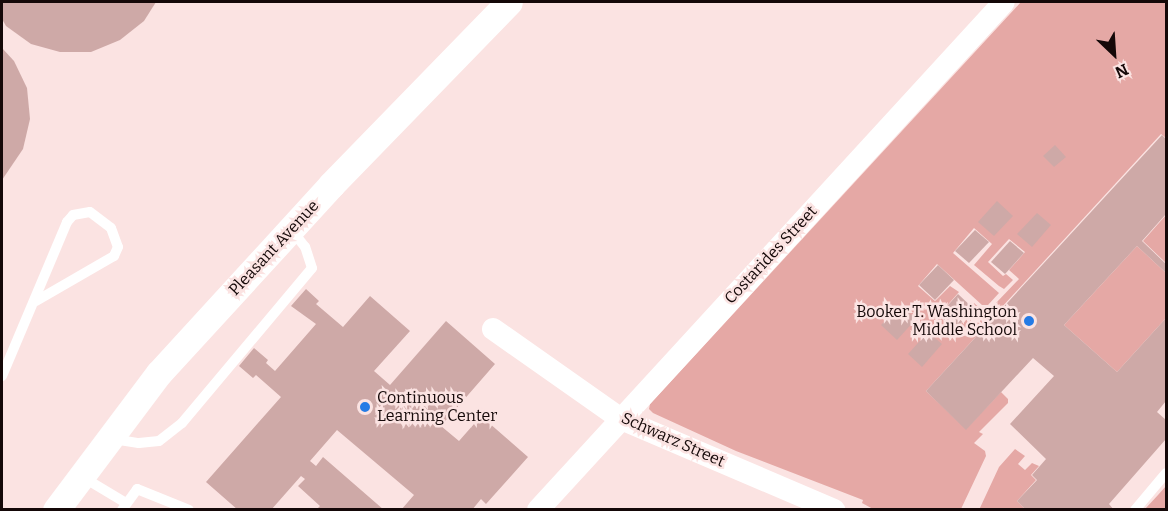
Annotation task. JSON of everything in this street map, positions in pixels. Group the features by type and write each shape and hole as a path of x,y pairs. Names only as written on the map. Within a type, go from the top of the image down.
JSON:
{"street":[{"name":"Pleasant Avenue","path":"56,510 159,373 291,229 509,2"},
{"name":"Costarides Street","path":"538,510 1004,2"},
{"name":"Schwarz Street","path":"493,329 621,419 834,510"}],"lane":[{"path":"2,376 36,301 67,222 73,215 90,212 111,228 118,248 114,256 36,301"},
{"path":"110,438 139,443 159,441 182,423 312,268 305,247 291,229"},
{"path":"1135,510 1167,472"},
{"path":"81,476 124,506 136,489 189,510"}],"shaded area":[{"path":"1021,2 1166,2 1166,138 1161,134 1001,308 996,303 1019,279 1009,270 1025,252 1009,239 988,262 1003,276 1006,274 1013,280 1004,289 974,265 992,244 974,228 953,253 999,293 988,305 982,305 937,264 918,286 935,301 950,286 959,292 938,316 965,336 990,309 996,315 926,391 966,429 1001,392 1008,399 1008,403 979,432 983,434 974,443 985,451 986,456 961,509 873,509 862,503 863,500 736,451 653,413 649,409 650,404"},
{"path":"1166,215 1166,263 1143,241"},
{"path":"1137,246 1166,273 1166,318 1117,372 1064,325"},
{"path":"974,303 983,311 965,330 960,325 975,309 972,306"},
{"path":"1015,449 1025,456 1018,464 1025,470 1032,463 1039,466 1031,475 1036,480 1017,501 1025,509 979,510 999,467"},
{"path":"1166,486 1166,509 1145,509 1158,495"}],"building":[{"path":"2,2 156,2 144,21 120,40 91,52 60,52 31,44 6,26 2,19"},
{"path":"2,48 14,61 27,88 30,119 23,149 2,180"},
{"name":"Booker T. Washington Middle School","path":"1162,135 1166,139 1166,214 1142,241 1166,264 1166,273 1137,246 1064,325 1117,372 1166,318 1166,401 1157,412 1166,420 1166,439 1109,504 1114,510 1026,510 1017,501 1037,480 1032,475 1046,459 1010,424 1054,376 1033,358 966,430 926,391"},
{"path":"1055,145 1066,157 1054,167 1043,156"},
{"path":"997,201 1013,216 994,236 978,222"},
{"path":"1037,213 1051,225 1032,247 1017,234"},
{"name":"Booker T. Washington Middle School","path":"975,230 989,242 969,263 955,251"},
{"name":"Booker T. Washington Middle School","path":"1010,241 1024,253 1005,274 991,262"},
{"name":"Booker T. Washington Middle School","path":"938,265 954,280 935,300 919,285"},
{"name":"Continuous Learning Center","path":"306,289 319,301 316,304 343,327 370,296 410,331 374,371 390,385 446,321 495,364 441,426 459,441 481,416 528,457 486,504 481,499 472,510 401,510 414,495 337,430 310,461 316,466 323,457 384,510 316,510 320,506 298,486 305,479 301,476 271,510 238,510 206,482 281,397 256,375 253,378 239,366 254,348 268,360 266,363 275,371 316,324 291,306"},
{"name":"Booker T. Washington Middle School","path":"958,294 974,309 955,330 939,315"},
{"name":"Booker T. Washington Middle School","path":"901,305 916,319 897,340 881,325"},
{"name":"Booker T. Washington Middle School","path":"928,332 942,344 922,367 908,354"}],"place":[{"name":"Booker T. Washington Middle School","path":"1029,321"},
{"name":"Continuous Learning Center","path":"365,407"}]}
